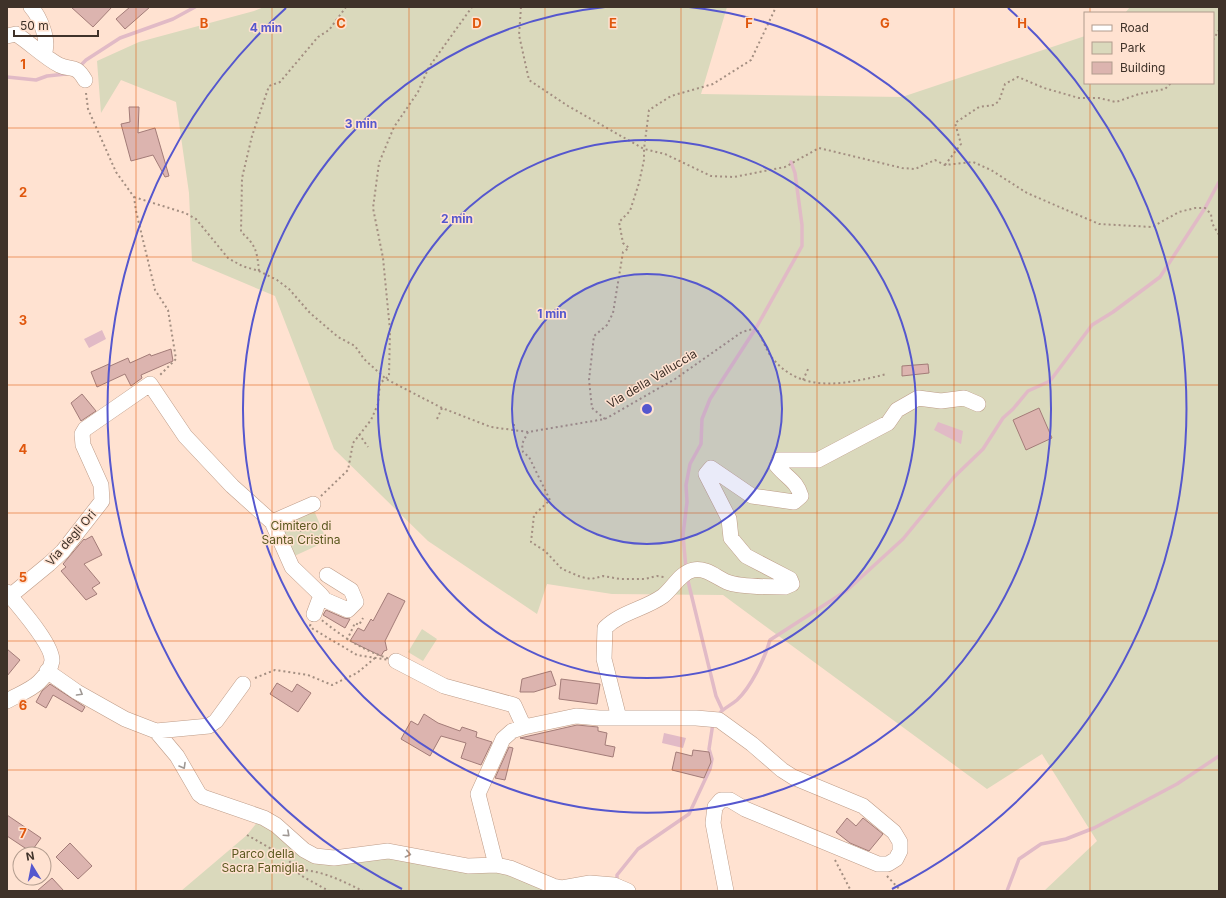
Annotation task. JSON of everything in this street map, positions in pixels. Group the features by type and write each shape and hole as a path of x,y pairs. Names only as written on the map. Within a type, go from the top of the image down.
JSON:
{"street":[{"path":"32,7 46,40 46,49 44,54"},
{"path":"7,36 16,34 60,66 79,73"},
{"name":"Via degli Ori","path":"9,594 58,555 102,501 101,485 83,445 82,434 92,424 150,384 185,436 232,486 272,522"},
{"path":"619,718 608,681 604,659 606,628 613,620 645,607 664,595 682,576 694,570 711,573 728,583 785,588 792,584 790,579 746,556 731,538 729,519 706,474 711,468 752,496 794,502 801,496 798,486 784,475 777,466 779,460 818,460 888,423 897,410 918,398 941,401 964,398 978,404"},
{"path":"313,504 272,522 292,567 325,600 348,610 356,602 351,590 327,575"},
{"path":"7,700 38,682 52,662 51,654 47,645 9,594"},
{"path":"314,614 321,595"},
{"path":"396,661 444,686 514,705 524,727"},
{"path":"47,671 77,692 125,719 156,731 209,726 216,721 243,684"},
{"path":"496,865 478,794 503,739 512,731 524,727 576,716 719,720 793,777 863,806 894,832 900,842 900,851 896,859 888,864 878,864 745,809 730,800 721,800 715,808 713,823 726,891"},
{"path":"156,731 177,756 199,794 276,825 304,850 315,856 334,858 388,851 468,866 496,865 524,872 536,880 562,888 590,883 621,888"}],"path":[{"path":"259,271 257,251 251,241 241,232 242,178 252,136 269,86 280,82 318,36 329,30 346,7"},
{"path":"313,504 348,470 353,443 371,420 378,404 380,383 389,376 391,364 390,330 383,258 373,208 379,163 394,127 418,92 429,67 472,7"},
{"path":"521,7 519,35 529,80 568,106 644,149 665,154 711,176 734,177 785,166 819,148 902,168 915,169 935,160 945,165 973,162 991,170 1027,193 1099,224 1152,227 1178,212 1195,208 1205,208 1211,214 1212,223 1219,235"},
{"path":"604,418 592,408 590,392 589,380 594,336 607,325 613,313 623,252 629,248 623,243 619,222 630,211 644,160 644,149 650,110 671,96 713,84 751,60 776,7"},
{"path":"79,73 88,109 116,172 134,197 155,290 168,310 176,359 166,371"},
{"path":"945,165 961,144 955,123 979,107 994,105 999,101 1005,84 1018,77 1044,88 1078,98 1099,98 1116,102 1139,94 1165,89 1170,84"},
{"name":"Via della Valluccia","path":"134,197 185,213 196,219 228,258 242,266 259,271 277,280 289,289 310,313 338,337 355,346 364,359 386,379 442,408 491,427 514,432 528,432 604,418 675,379 742,332 756,328 773,360 803,380 818,384 850,383 887,374"},
{"path":"803,380 809,367"},
{"path":"437,419 442,408"},
{"path":"514,424 514,432"},
{"path":"528,432 522,444 523,452 529,457 550,500 534,515 531,542 545,551 562,569 581,577 591,579 602,576 620,579 645,579 657,576 682,576"},
{"path":"359,434 368,447"},
{"path":"243,684 275,670 308,675 332,685 357,673 375,658 357,655 313,629 310,626 314,614 347,640 362,648 396,661"},
{"path":"347,640 355,624 359,626 363,618"},
{"path":"247,835 287,858 296,870 313,884 329,891"},
{"path":"835,847 834,857 851,891"},
{"path":"296,870 307,870 339,879 363,891"}],"green space":[{"path":"264,7 727,7 701,94 902,97 1084,36 1084,84 1214,84 1214,12 1126,12 1130,7 1219,7 1219,891 1044,891 1097,841 1042,754 987,789 723,595 612,594 547,584 537,614 428,541 334,449 275,296 192,261 189,193 176,102 121,80 101,113 97,61 139,42"},
{"name":"Cimitero di Santa Cristina","path":"313,508 327,541 290,558 276,525"},
{"path":"422,629 437,639 423,661 408,652"},
{"name":"Parco della Sacra Famiglia","path":"259,820 312,857 368,855 494,867 548,891 181,891 247,835"}],"shaded area":[{"path":"102,330 106,339 89,348 84,339"},
{"path":"938,422 963,431 961,444 934,430"},
{"path":"664,733 686,738 683,748 662,743"}],"building":[{"path":"71,7 112,7 93,27"},
{"path":"130,7 150,7 125,29 116,19"},
{"path":"129,107 139,107 138,133 155,128 169,176 165,177 153,155 131,161 121,124 130,122"},
{"path":"171,349 173,361 141,375 142,378 131,386 125,374 97,387 91,372 128,358 130,363 150,354 151,356"},
{"path":"928,364 929,373 902,376 902,366"},
{"path":"82,394 96,411 81,421 71,403"},
{"path":"1039,408 1052,438 1026,450 1013,420"},
{"path":"92,536 102,555 84,564 100,583 92,588 97,594 86,600 61,571 66,567 63,564 84,539 85,540"},
{"path":"388,593 405,601 385,641 387,650 384,651 381,656 350,641 358,628 364,631 371,619 373,621"},
{"path":"326,610 350,619 345,628 323,615"},
{"path":"7,649 20,660 7,676"},
{"path":"551,671 556,685 534,692 520,692 522,679"},
{"path":"561,679 600,684 597,704 559,699"},
{"path":"277,683 292,692 297,684 311,693 298,712 270,694"},
{"path":"50,684 85,707 82,712 53,695 46,708 36,702 42,691"},
{"path":"424,714 438,723 460,731 462,727 477,732 476,737 492,742 481,765 461,758 466,743 441,736 430,756 401,739 411,721 418,725"},
{"path":"577,725 598,727 598,731 607,733 605,745 615,747 613,757 520,738"},
{"path":"509,747 513,748 505,780 495,778"},
{"path":"693,750 709,752 711,762 704,778 672,770 676,752 692,756"},
{"path":"7,815 41,838 35,846 22,846 7,836"},
{"path":"847,818 856,826 863,818 883,834 869,851 850,843 836,832"},
{"path":"70,843 92,866 78,879 56,857"},
{"path":"52,878 64,891 37,891 43,886 52,886"}],"waterway":[{"path":"79,67 86,60 120,38 173,19 195,7"},
{"path":"7,77 36,80 47,76 66,74"},
{"path":"686,569 683,535 687,502 686,485 690,464 701,444 702,419 710,399 756,328 802,246 802,225 795,173 791,162"},
{"path":"717,716 737,700 747,688 765,655 770,640 846,591 903,539 954,477 983,449 1003,418 1013,409 1028,391 1050,381 1092,325 1113,312 1160,277 1205,208 1219,182"},
{"path":"687,577 716,696 722,709"},
{"path":"617,882 617,875 638,849 689,814 710,769 712,759 709,749 713,723"},
{"path":"1007,891 1019,859 1041,844 1066,839 1094,828 1177,784 1219,756"}]}
